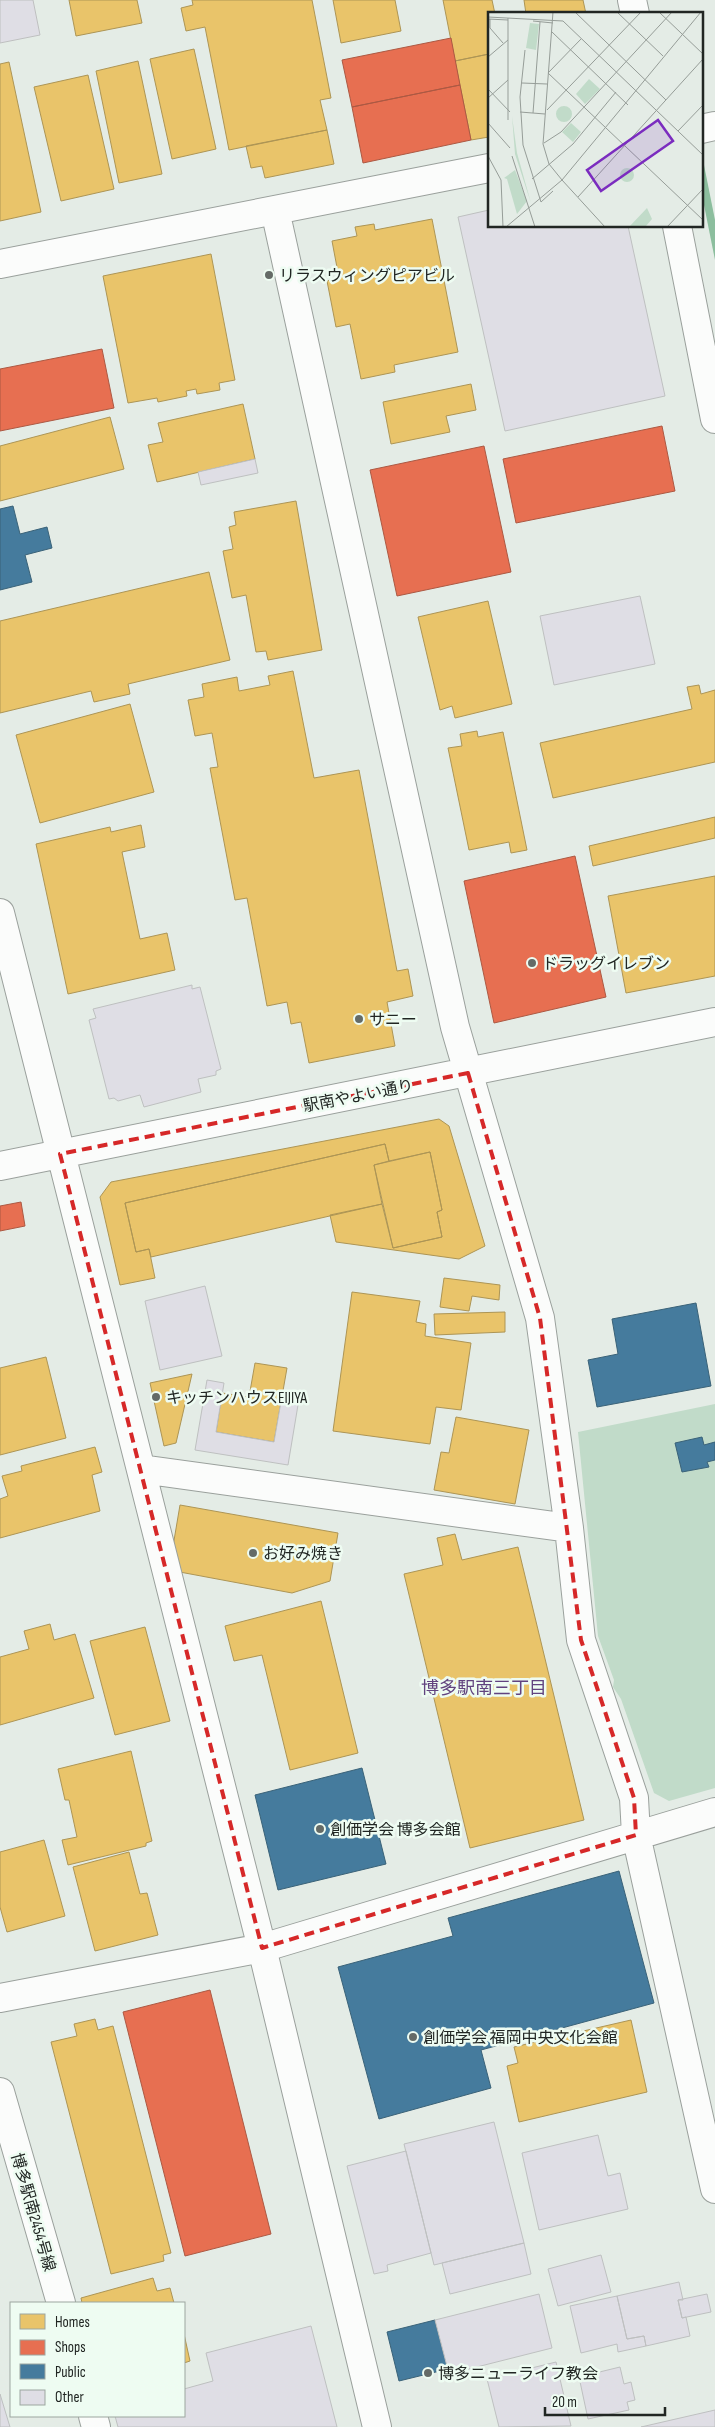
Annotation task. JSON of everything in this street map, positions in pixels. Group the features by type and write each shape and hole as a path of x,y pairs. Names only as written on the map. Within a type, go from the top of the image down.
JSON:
{"street":[{"path":"702,129 715,126"},
{"path":"0,264 488,168"},
{"path":"275,210 455,1028 540,1318 569,1528 580,1640 634,1798 636,1835 715,2189"},
{"path":"678,228 715,419"},
{"path":"0,913 262,1948 377,2427"},
{"name":"駅南やよい通り","path":"0,1166 715,1022"},
{"path":"141,1469 569,1528"},
{"path":"0,1998 262,1948 715,1812"},
{"name":"博多駅南2454号線","path":"0,2092 61,2302"}],"highlighted area":[{"path":"468,1073 540,1318 581,1640 634,1798 636,1835 262,1948 60,1154"}],"shaded area":[{"path":"702,155 715,220 715,260 702,195"},
{"path":"715,1404 715,1788 669,1801 654,1793 621,1699 613,1687 614,1680 598,1636 578,1432"}],"building: Homes":[{"path":"69,0 137,0 142,23 76,36"},
{"path":"192,0 312,0 331,98 320,100 327,130 229,150 205,27 186,31 181,8 193,5"},
{"path":"333,0 395,0 401,31 341,43"},
{"path":"443,0 492,0 495,12 488,12 488,54 455,61"},
{"path":"524,0 583,0 586,12 526,12"},
{"path":"194,49 216,149 172,159 150,59"},
{"path":"488,54 488,137 471,140 455,61"},
{"path":"138,61 162,174 119,183 96,71"},
{"path":"9,62 41,212 0,221 0,64"},
{"path":"88,75 114,189 61,201 34,87"},
{"path":"327,130 334,164 265,178 262,166 251,168 246,146"},
{"path":"432,219 458,352 394,365 395,372 361,379 350,324 336,327 327,281 339,278 332,241 357,236 355,227 374,224 375,230"},
{"path":"211,254 235,380 219,383 220,390 197,394 196,389 186,391 187,396 158,402 157,398 128,403 103,276"},
{"path":"471,384 476,410 446,416 450,432 391,444 383,402"},
{"path":"243,404 255,459 157,482 148,445 163,442 158,423"},
{"path":"110,417 124,469 0,501 0,446"},
{"path":"296,501 322,650 268,660 266,651 256,652 246,595 232,598 223,551 233,549 229,527 236,525 234,512"},
{"path":"209,572 230,660 128,684 130,694 94,702 91,691 0,713 0,621"},
{"path":"488,601 512,704 455,718 452,706 440,710 418,617"},
{"path":"293,671 314,778 359,770 397,971 408,969 413,996 387,1002 395,1046 309,1063 301,1022 291,1024 287,1002 267,1006 247,898 235,900 210,768 218,767 212,733 195,736 188,700 204,697 202,684 237,677 239,691 270,685 268,676"},
{"path":"699,685 701,694 715,690 715,762 553,798 540,743 692,709 687,687"},
{"path":"130,704 154,792 40,823 16,735"},
{"path":"477,731 478,737 503,732 527,850 511,853 509,842 469,850 448,748 462,746 460,734"},
{"path":"715,817 715,838 593,866 589,846"},
{"path":"141,825 145,847 122,852 140,939 167,933 175,970 68,994 36,844 110,827 111,832"},
{"path":"715,876 715,976 626,993 608,896"},
{"path":"439,1119 449,1126 485,1246 459,1259 336,1242 330,1215 382,1204 393,1248 442,1237 437,1212 442,1210 430,1152 389,1161 385,1144 125,1203 136,1252 149,1249 155,1278 120,1285 100,1197 111,1182"},
{"path":"385,1144 389,1161 374,1165 382,1204 151,1257 149,1249 136,1252 125,1203"},
{"path":"430,1152 442,1210 437,1212 442,1237 393,1248 374,1165"},
{"path":"444,1278 500,1285 499,1300 472,1296 469,1311 440,1307"},
{"path":"352,1292 420,1301 416,1322 426,1324 425,1336 471,1343 461,1410 436,1407 430,1444 333,1431"},
{"path":"505,1312 505,1332 435,1335 434,1314"},
{"path":"46,1357 66,1438 0,1455 0,1368"},
{"path":"255,1363 287,1368 274,1442 216,1432 222,1393 249,1397"},
{"path":"192,1374 176,1443 164,1446 150,1383"},
{"path":"456,1417 529,1430 515,1504 434,1490 441,1452 449,1453"},
{"path":"95,1447 102,1472 92,1475 100,1511 0,1538 0,1499 8,1496 2,1476 22,1471 21,1466"},
{"path":"180,1505 338,1533 330,1581 292,1593 169,1570"},
{"path":"455,1534 462,1560 518,1547 584,1820 470,1848 404,1574 443,1565 437,1538"},
{"path":"321,1601 358,1753 290,1770 262,1655 234,1661 225,1626"},
{"path":"50,1624 54,1640 75,1634 94,1698 0,1725 0,1657 29,1649 24,1631"},
{"path":"145,1627 170,1721 115,1735 90,1641"},
{"path":"131,1751 152,1841 146,1843 146,1846 68,1865 62,1840 77,1837 69,1800 65,1800 58,1769"},
{"path":"44,1840 65,1916 7,1932 0,1907 0,1852"},
{"path":"129,1852 140,1894 147,1893 158,1935 95,1951 73,1867"},
{"path":"95,2019 98,2030 113,2026 171,2253 163,2255 164,2261 111,2274 51,2042 77,2036 74,2024"},
{"path":"631,2020 647,2092 519,2122 507,2066 518,2063 514,2047"},
{"path":"153,2278 157,2291 170,2288 174,2302 82,2302 81,2298"},
{"path":"185,2338 190,2361 185,2363"}],"building: Shops":[{"path":"451,38 460,85 352,107 342,60"},
{"path":"460,85 471,140 363,163 352,107"},
{"path":"102,349 114,408 0,431 0,369"},
{"path":"662,426 675,491 516,523 503,459"},
{"path":"484,446 511,572 397,596 370,470"},
{"path":"575,856 606,997 494,1023 464,881"},
{"path":"21,1202 25,1226 0,1231 0,1206"},
{"path":"210,1990 271,2234 185,2256 123,2012"}],"building: Public":[{"path":"13,506 20,534 47,527 52,548 25,555 32,582 0,590 0,509"},
{"path":"696,1303 711,1386 597,1407 588,1360 618,1354 612,1319"},
{"path":"702,1437 704,1445 715,1442 715,1460 707,1462 709,1467 682,1472 675,1443"},
{"name":"創価学会 博多会館","path":"362,1768 386,1864 278,1890 255,1795"},
{"path":"619,1871 654,2003 481,2050 491,2088 379,2119 338,1967 453,1936 448,1918"},
{"path":"435,2320 448,2369 399,2381 387,2332"}],"building: Other":[{"path":"0,0 33,0 40,35 0,43"},
{"path":"488,210 488,228 628,228 665,396 505,431 458,217"},
{"path":"255,459 258,473 201,485 198,472"},
{"path":"640,596 655,664 554,685 540,616"},
{"path":"192,985 192,989 200,987 221,1069 216,1071 216,1075 198,1079 201,1092 144,1107 140,1095 118,1101 114,1098 109,1099 89,1020 96,1018 93,1009"},
{"path":"205,1286 222,1356 160,1370 145,1301"},
{"path":"207,1380 224,1383 216,1432 274,1442 282,1396 299,1399 288,1465 195,1450"},
{"path":"494,2122 524,2243 434,2265 404,2144"},
{"path":"598,2135 608,2176 620,2173 628,2209 539,2230 522,2153"},
{"path":"406,2151 431,2253 387,2265 388,2271 374,2274 347,2166"},
{"path":"524,2243 531,2274 450,2294 442,2263"},
{"path":"601,2255 611,2292 558,2306 548,2269"},
{"path":"679,2282 683,2300 678,2300 682,2318 686,2317 690,2336 646,2346 644,2336 627,2339 617,2296"},
{"path":"539,2294 552,2348 449,2374 435,2320"},
{"path":"707,2294 711,2312 682,2318 678,2300"},
{"path":"617,2296 627,2339 644,2336 646,2346 618,2352 617,2344 581,2353 570,2306"},
{"path":"311,2326 337,2427 118,2427 115,2417 185,2417 185,2389 213,2381 206,2353"},
{"path":"556,2362 571,2426 499,2427 487,2379"},
{"path":"620,2367 624,2384 631,2382 635,2400 627,2402 629,2410 588,2419 579,2377"},
{"path":"0,2394 10,2427 0,2427"},
{"path":"715,2410 715,2427 641,2427"}],"place":[{"name":"リラスウィングピアビル","path":"269,275"},
{"name":"ドラッグイレブン","path":"532,963"},
{"name":"サニー","path":"359,1019"},
{"name":"キッチンハウスEIJIYA","path":"156,1397"},
{"name":"お好み焼き","path":"253,1553"},
{"name":"創価学会 博多会館","path":"320,1829"},
{"name":"創価学会 福岡中央文化会館","path":"413,2037"},
{"name":"博多ニューライフ教会","path":"428,2373"}],"district":[{"name":"博多駅南三丁目","path":"484,1688"}]}
